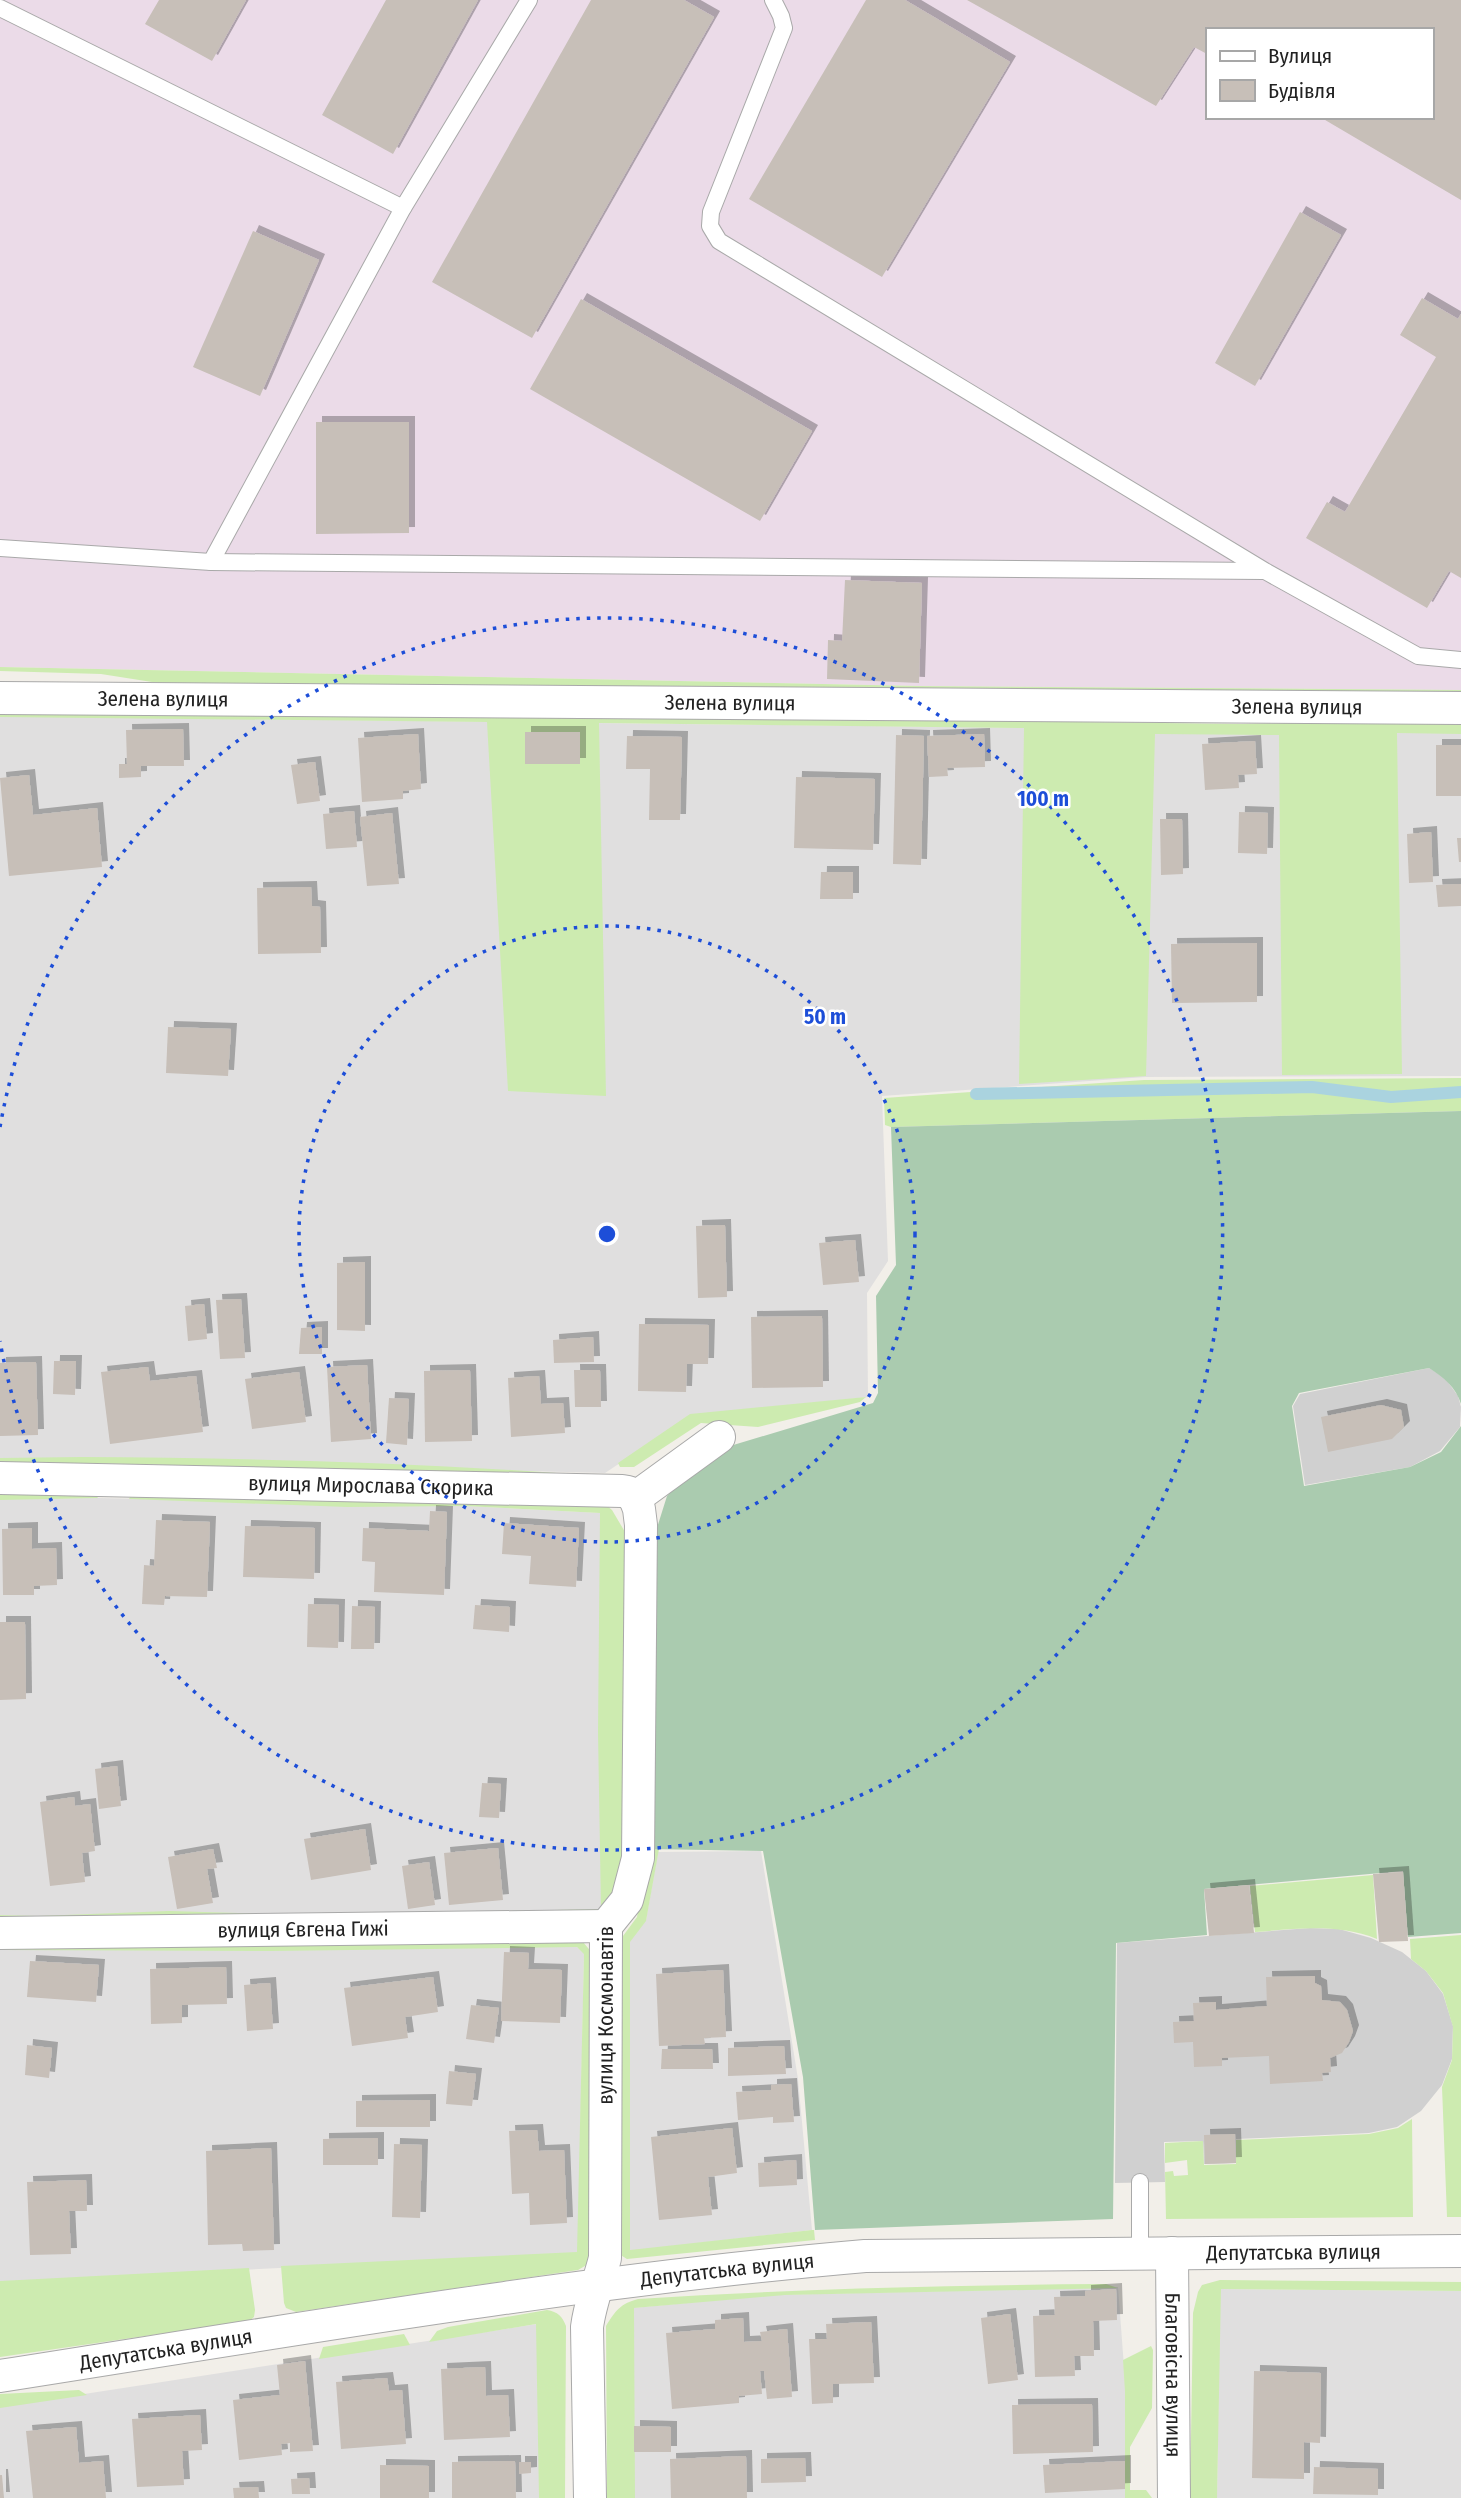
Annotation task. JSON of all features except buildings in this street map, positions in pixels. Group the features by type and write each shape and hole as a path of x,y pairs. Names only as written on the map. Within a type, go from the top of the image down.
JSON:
{"street":[{"name":"Зелена вулиця","path":"0,698 1461,708"},
{"path":"635,1498 719,1437"},
{"name":"вулиця Мирослава Скорика","path":"0,1478 622,1491 635,1498"},
{"name":"вулиця Космонавтів","path":"590,2498 587,2327 605,2258 606,1926 627,1900 638,1858 641,1525 635,1498"},
{"name":"вулиця Євгена Гижі","path":"0,1933 606,1926"},
{"name":"Депутатська вулиця","path":"0,2376 599,2284 865,2256 1461,2251"},
{"name":"Благовісна вулиця","path":"1172,2253 1174,2498"}],"lane":[{"path":"211,562 403,208 528,0"},
{"path":"773,0 784,28 710,212 710,226 719,241 1265,571 1418,656 1461,660"},
{"path":"0,8 403,208"},
{"path":"0,548 211,562 1265,571"},
{"path":"1140,2182 1140,2254"}],"shaded area":[{"path":"0,0 1461,0 1461,690 918,686 0,667"},
{"path":"0,716 1461,733 1461,1076 1145,1077 882,1096 888,1261 867,1293 868,1397 691,1416 605,1473 0,1458"},
{"path":"1429,1368 1445,1378 1458,1396 1461,1407 1460,1427 1440,1451 1410,1467 1305,1485 1293,1406 1300,1394"},
{"path":"99,1498 466,1506 601,1513 602,1910 438,1914 0,1915 0,1499"},
{"path":"761,1851 798,2079 812,2230 630,2251 629,1942 646,1920 658,1852"},
{"path":"1310,1928 1339,1929 1371,1938 1402,1952 1426,1971 1443,1994 1453,2026 1452,2059 1442,2085 1421,2111 1397,2127 1369,2133 1236,2139 1236,2163 1204,2164 1203,2141 1164,2142 1165,2182 1115,2183 1117,1943"},
{"path":"577,1947 584,1953 578,2253 0,2282 0,1948"},
{"path":"1118,2287 1126,2394 1125,2498 634,2498 633,2308 773,2295"},
{"path":"1220,2289 1461,2291 1461,2498 1217,2498"},
{"path":"537,2324 541,2498 0,2498 0,2407"}],"green space":[{"path":"0,667 918,686 1461,690 1461,696 171,685 101,674 0,671"},
{"path":"0,709 1243,724 1461,719 1461,734 1397,733 1402,1074 1282,1075 1279,735 1155,734 1146,1076 1019,1084 1024,728 599,723 606,1096 508,1091 487,722 0,717"},
{"path":"1461,1078 1461,1111 891,1127 885,1125 884,1098 1144,1080"},
{"path":"1461,1111 1461,1404 1448,1383 1429,1368 1299,1393 1292,1406 1304,1486 1410,1467 1441,1452 1461,1426 1461,1933 1408,1937 1403,1871 1204,1889 1207,1935 1116,1943 1113,2219 815,2230 803,2077 763,1851 649,1849 656,1531 667,1496 694,1467 730,1446 873,1403 878,1393 876,1296 896,1265 891,1127"},
{"path":"866,1397 860,1402 758,1427 701,1423 634,1467 620,1467 618,1463 690,1414"},
{"path":"0,1458 326,1461 570,1474 0,1463"},
{"path":"0,1493 95,1494 98,1498 0,1500"},
{"path":"131,1495 600,1500 612,1510 625,1532 627,1850 610,1912 0,1918 0,1915 169,1911 304,1915 601,1909 598,1732 600,1513 465,1506 347,1507 129,1499"},
{"path":"649,1849 659,1849 646,1921 630,1942 630,2250 812,2230 815,2240 627,2259 619,2254 621,1944 623,1936 637,1917"},
{"path":"1373,1875 1377,1939 1332,1929 1255,1932 1250,1886"},
{"path":"1461,1935 1461,2217 1447,2217 1442,2087 1452,2060 1453,2027 1443,1993 1426,1971 1411,1959 1410,1939"},
{"path":"576,1940 583,1942 593,1954 595,2127 589,2162 592,2242 590,2263 578,2270 296,2312 286,2308 284,2303 281,2266 577,2252 584,1954 577,1947 271,1951 0,1950 0,1942 364,1945"},
{"path":"1412,2119 1413,2217 1166,2219 1165,2172 1173,2171 1174,2176 1188,2175 1187,2160 1165,2163 1165,2143 1203,2141 1204,2165 1236,2164 1236,2140 1369,2134 1398,2128"},
{"path":"249,2268 255,2310 254,2317 249,2321 0,2357 0,2281"},
{"path":"1220,2280 1461,2282 1461,2291 1221,2289 1217,2498 1190,2498 1193,2313 1202,2285"},
{"path":"1106,2284 1118,2288 785,2295 634,2308 635,2498 607,2498 606,2326 627,2303 638,2299 814,2290"},
{"path":"547,2310 559,2315 566,2326 565,2498 539,2498 536,2324 429,2342 437,2331 448,2327"},
{"path":"404,2334 410,2345 319,2359 323,2347"},
{"path":"1151,2346 1152,2408 1130,2447 1130,2490 1146,2490 1152,2498 1125,2498 1123,2360"},
{"path":"79,2390 87,2395 0,2408 0,2394"}],"waterway":[{"path":"976,1094 1312,1087 1391,1097 1461,1092"}]}
